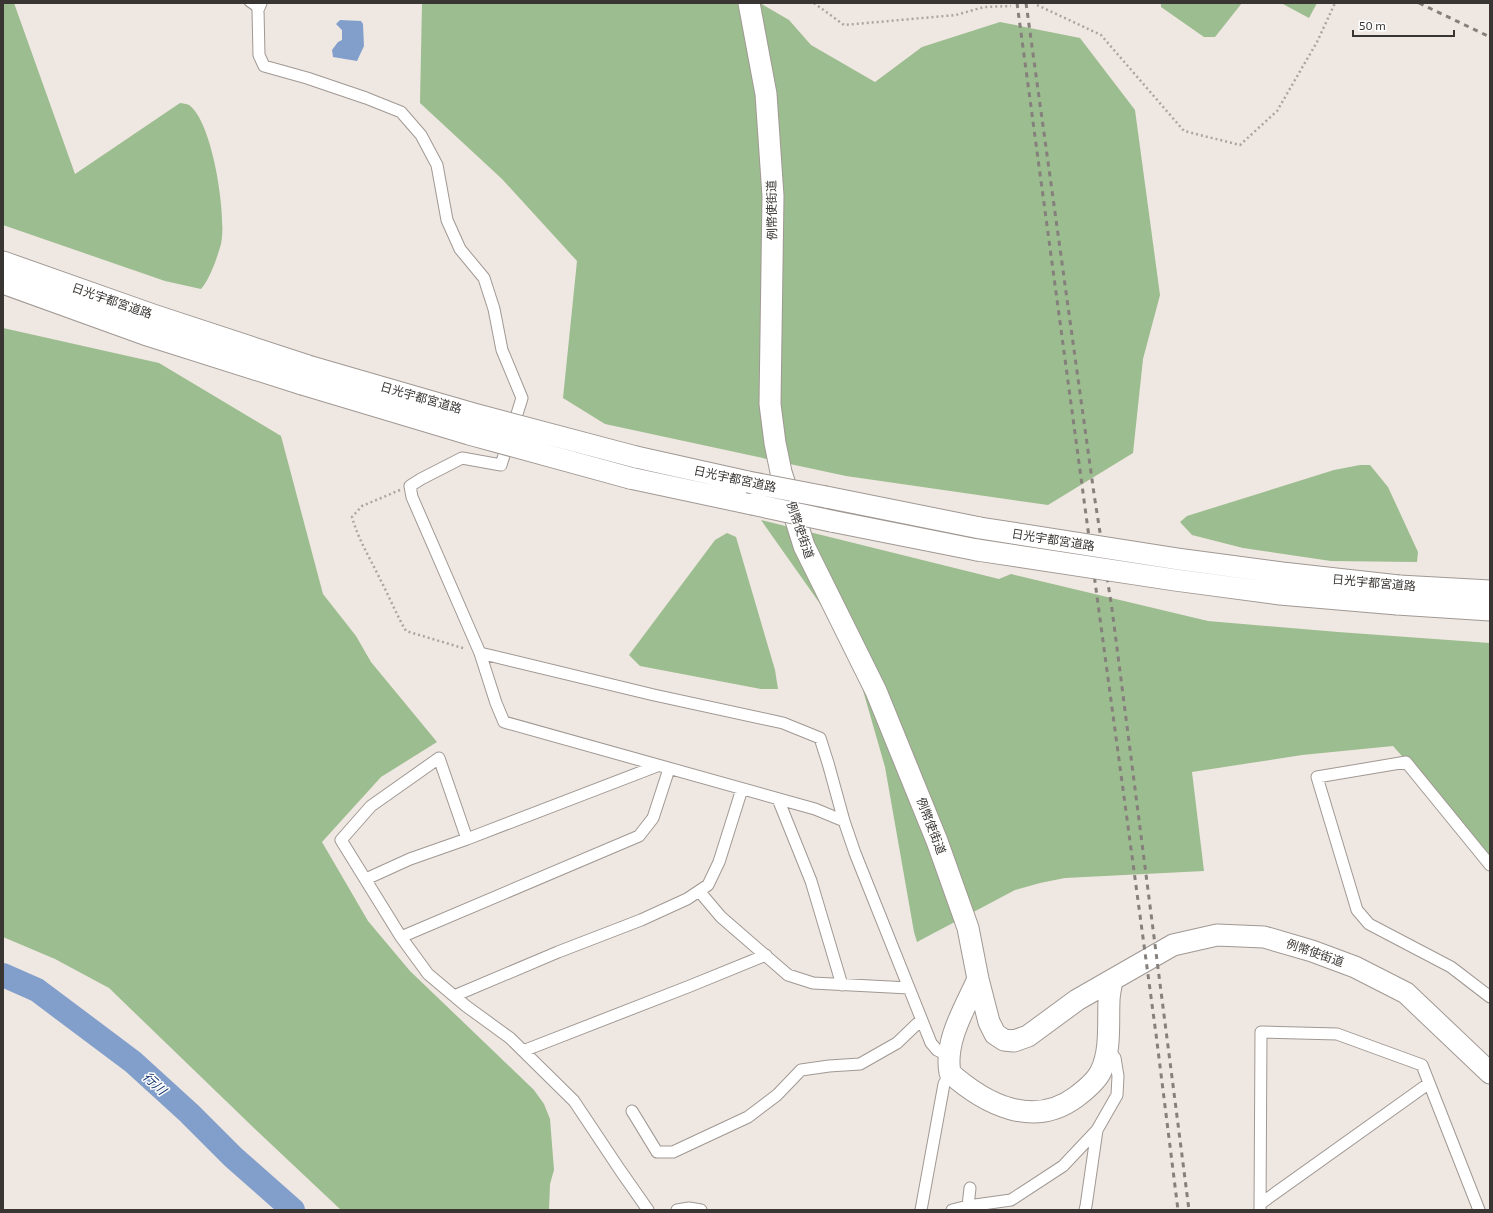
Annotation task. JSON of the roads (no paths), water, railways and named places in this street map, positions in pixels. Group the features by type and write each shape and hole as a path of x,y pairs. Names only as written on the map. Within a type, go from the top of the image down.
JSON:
{"highway":[{"name":"例幣使街道","path":"749,3 766,94 773,196 770,404 775,443 781,472 804,546 876,691 937,841 968,928 978,979 989,1022 996,1034 1004,1040 1014,1041 1028,1036 1077,1000 1173,944 1217,935 1264,937 1319,953 1355,967 1406,993 1490,1074"},
{"name":"日光宇都宮道路","path":"3,262 153,315 305,375 469,434 630,478 831,521 978,550 1265,592 1398,595 1490,591"},
{"name":"日光宇都宮道路","path":"3,283 144,334 305,375 474,414 636,457 748,482 980,528 1282,573 1398,595 1490,610"},
{"path":"1398,595 1490,582"},
{"path":"978,979 960,1017 952,1042 950,1064 964,1086 1007,1109 1026,1113 1058,1108 1084,1091 1101,1071 1107,1047 1109,1000 1112,980"}],"street":[{"path":"260,6 259,55 264,66 307,78 366,98 401,112 421,134 437,165 447,220 460,248 484,278 494,309 502,350 522,398 502,466 462,458 410,486 412,496 480,653 496,703 504,722 815,809 844,821"},
{"path":"480,653 654,695 783,722 820,738 844,821 921,1020 931,1043 950,1064 944,1084 921,1210"},
{"path":"467,839 439,758 371,806 341,840 401,937 428,974 454,996 510,1038 574,1101 648,1210"},
{"path":"1490,865 1406,762 1318,776 1357,910 1369,924 1451,967 1490,997"},
{"path":"366,879 410,859 467,839 657,766"},
{"path":"401,937 639,836 653,818 669,769"},
{"path":"454,996 558,952 641,920 687,899 708,885 719,862 742,789"},
{"path":"778,799 811,881 842,985"},
{"path":"699,891 721,917 788,975 813,983 909,988"},
{"path":"523,1051 766,955"},
{"path":"632,1111 657,1152 673,1152 748,1117 778,1095 801,1070 860,1064 897,1043 921,1020"},
{"path":"1260,1207 1260,1032 1338,1034 1422,1065 1428,1084 1479,1210"},
{"path":"952,1210 1011,1200 1063,1166 1097,1130 1117,1095 1118,1076 1116,1058 1107,1047"},
{"path":"1260,1207 1428,1084"},
{"path":"1085,1210 1097,1130"},
{"path":"969,1208 970,1188"},
{"path":"677,1210 689,1208 701,1210"}],"lane":[{"path":"248,3 260,6"}],"water":[{"path":"340,20 361,21 363,24 364,46 357,61 333,57 332,50 338,42 342,40 342,30 336,24"}],"waterway":[{"name":"行川","path":"3,975 37,990 133,1062 189,1113 233,1157 293,1210"}],"railway":[{"path":"1017,3 1156,1034 1178,1210"},
{"path":"1026,3 1094,494 1112,609 1189,1210"},
{"path":"1419,3 1490,37"}]}
